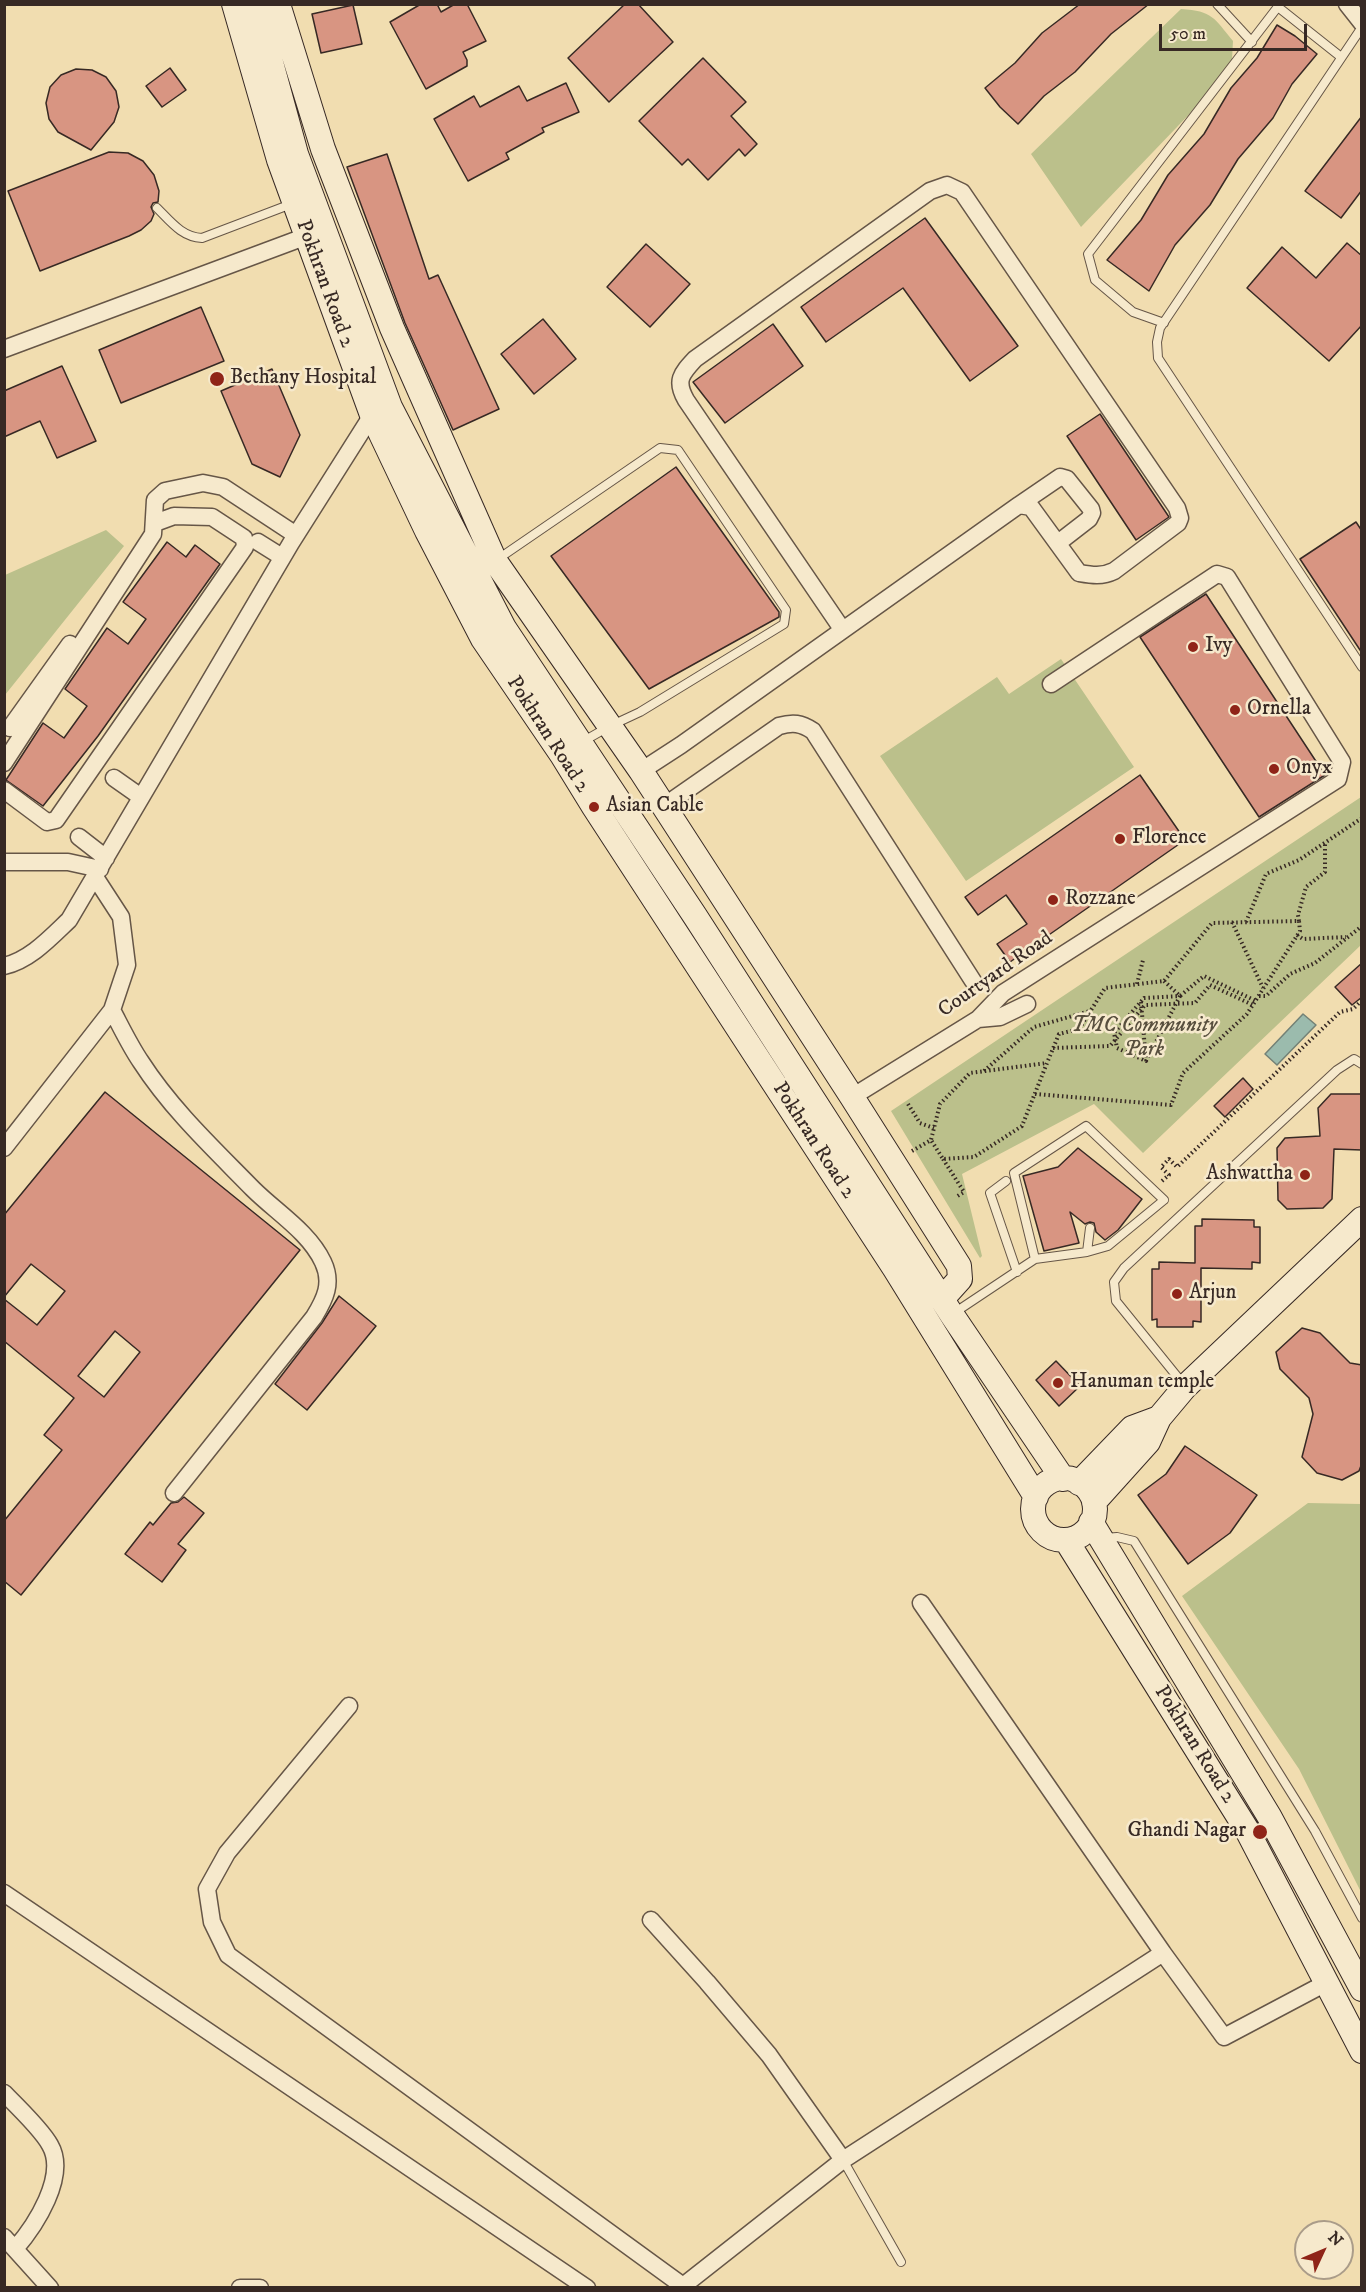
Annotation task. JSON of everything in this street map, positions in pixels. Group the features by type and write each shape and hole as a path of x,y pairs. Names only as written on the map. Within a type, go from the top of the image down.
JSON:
{"main road":[{"name":"Pokhran Road 2","path":"234,4 279,160 306,236 381,411 571,749 947,1307 1086,1505 1269,1816 1362,1989"},
{"name":"Pokhran Road 2","path":"255,4 296,154 381,411"},
{"path":"278,4 323,148 392,328 495,561 641,771 959,1266 960,1279 947,1307"},
{"name":"Pokhran Road 2","path":"571,749 594,807 895,1269 1036,1497"},
{"path":"1086,1505 1056,1479 1045,1484 1036,1497 1033,1504 1033,1516 1038,1527 1047,1536 1066,1540 1082,1535 1086,1505 1148,1442 1159,1418 1185,1387 1362,1219"},
{"name":"Pokhran Road 2","path":"1066,1540 1247,1830 1362,2051"},
{"path":"1296,1923 1319,1911"}],"street":[{"path":"1347,4 1362,25"},
{"path":"842,629 686,400 680,389 680,378 695,359 930,190 947,185 962,192 1179,513 1178,523 1106,575 1078,573 1031,507 1019,505"},
{"path":"4,350 306,236"},
{"path":"4,966 14,964 44,944 69,920 290,545 381,411"},
{"path":"641,771 1060,477 1067,479 1091,508 1092,513 1089,519 1058,543"},
{"path":"4,763 10,738 88,636 153,534 155,500 208,492 290,545"},
{"path":"4,790 47,822 57,819 244,547 244,538 212,517 174,516 155,523"},
{"path":"258,542 290,545"},
{"name":"Courtyard Road","path":"852,1097 978,1019 1003,993 1338,779 1342,762 1227,577 1217,574 1051,684"},
{"path":"664,806 779,726 790,723 802,724 813,731 973,981"},
{"path":"114,778 141,798"},
{"path":"4,1148 112,1010 128,965 121,917 100,868 79,837"},
{"path":"4,862 68,862 100,868"},
{"path":"978,1019 1000,1017 1027,1004"},
{"path":"112,1010 140,1062 178,1112 264,1200 305,1237 322,1261 329,1280 325,1299 314,1317 174,1493"},
{"path":"921,1603 1163,1953 1224,2037 1326,1983"},
{"path":"349,1706 227,1853 207,1889 212,1922 228,1955 682,2286 843,2160 1163,1953"},
{"path":"4,1893 586,2288"},
{"path":"651,1920 769,2055 843,2160"},
{"path":"4,2093 50,2145 56,2160 53,2179 41,2215 10,2243 50,2288"},
{"path":"240,2288 260,2288"}],"lane":[{"path":"1217,4 1252,42"},
{"path":"1164,323 1133,312 1095,280 1088,254 1279,6 1341,57"},
{"path":"1362,25 1164,323 1157,342 1158,357 1362,667"},
{"path":"157,208 180,231 190,237 202,238 295,203"},
{"path":"495,561 660,448 678,450 786,610 784,624 640,712 610,726 571,749"},
{"path":"1185,1387 1116,1301 1114,1282 1124,1268 1337,1070 1354,1059 1362,1064"},
{"path":"947,1307 1017,1272 1035,1258 1108,1246 1164,1200 1086,1126 1014,1173 1035,1258"},
{"path":"1006,1181 990,1193 1017,1272"},
{"path":"1087,1251 1090,1228"},
{"path":"1086,1505 1117,1537 1134,1541 1315,1831 1362,1918"},
{"path":"843,2160 901,2262"}],"path":[{"path":"1246,922 1266,874 1299,860 1362,818"},
{"path":"1035,1094 1171,1105 1183,1073 1247,1014 1300,931 1298,915 1306,887 1326,872 1325,842"},
{"path":"943,1159 974,1157 1022,1126 1059,1034 1079,1029 1105,988 1164,981 1212,923 1299,921"},
{"path":"1232,922 1264,989"},
{"path":"1053,1048 1110,1046 1145,1005 1195,1003 1210,985 1256,1000 1266,996 1290,974 1315,963 1362,926"},
{"path":"1297,935 1303,939 1348,937"},
{"path":"1137,984 1143,960"},
{"path":"1146,1061 1180,996 1204,976 1256,1000"},
{"path":"1164,981 1180,996"},
{"path":"1146,1061 1117,1048 1114,1033 1144,998 1180,996"},
{"path":"1169,1175 1161,1167 1169,1159 1177,1167 1340,1012 1353,1009 1362,1000"},
{"path":"1141,1002 1146,1061"},
{"path":"984,1071 1034,1027 1090,1011"},
{"path":"893,1162 931,1140 940,1104 970,1073 1047,1064"},
{"path":"908,1104 920,1123 934,1128"},
{"path":"931,1140 964,1192 956,1197"}],"green space":[{"path":"1181,9 1200,12 1212,17 1233,41 1232,59 1225,77 1081,227 1031,154"},
{"path":"106,530 124,546 5,695 5,575"},
{"path":"1061,659 1134,767 966,881 880,756 997,677 1009,694"},
{"name":"TMC Community Park","path":"1361,797 1361,945 1143,1153 1094,1104 962,1174 982,1256 980,1258 891,1111"},
{"path":"1308,1503 1361,1504 1361,1892 1299,1769 1182,1596"}],"shaded area":[{"path":"1303,1014 1316,1025 1277,1065 1265,1054"}],"building":[{"path":"421,4 437,4 441,12 455,4 467,4 486,41 463,52 467,66 426,89 390,22"},
{"path":"625,4 638,4 673,42 609,102 568,58"},
{"path":"1080,4 1149,4 1111,34 1075,72 1044,96 1018,124 985,88 1015,63 1042,33"},
{"path":"353,5 362,44 321,53 312,14"},
{"path":"1277,25 1317,54 1292,84 1273,118 1238,159 1210,205 1175,245 1149,291 1107,260 1141,220 1168,175 1204,134 1231,88 1257,58"},
{"path":"703,58 746,102 731,116 757,144 745,156 739,149 708,180 688,159 682,165 639,121"},
{"path":"170,68 186,90 162,107 146,86"},
{"path":"76,69 92,70 106,77 116,91 119,107 114,122 91,150 58,132 49,119 46,103 50,87 61,75"},
{"path":"566,83 579,112 542,128 544,132 506,153 509,159 468,181 434,119 474,96 480,107 519,86 527,101"},
{"path":"1362,116 1362,190 1341,218 1305,191"},
{"path":"109,152 128,153 143,161 154,175 159,191 158,202 153,203 151,207 154,214 151,221 141,230 129,236 40,271 8,191"},
{"path":"387,154 429,279 438,275 499,409 453,430 405,323 347,167"},
{"path":"925,218 1018,346 970,381 903,288 826,342 801,307"},
{"path":"1347,243 1362,256 1362,325 1329,361 1247,288 1282,247 1316,278"},
{"path":"646,244 690,284 650,327 607,287"},
{"path":"201,307 224,361 121,403 99,350"},
{"path":"543,319 576,359 534,394 501,354"},
{"path":"773,324 803,366 725,423 693,382"},
{"path":"62,366 96,441 57,458 40,421 4,437 4,391"},
{"path":"272,369 300,435 280,477 252,464 221,391"},
{"path":"1100,414 1169,517 1136,540 1067,436"},
{"path":"676,467 779,612 779,617 649,689 551,556"},
{"path":"1356,522 1362,531 1362,653 1300,559"},
{"path":"167,542 186,557 195,545 220,564 98,736 43,806 6,780 43,723 64,738 87,706 65,689 107,628 128,644 146,619 123,602"},
{"path":"1206,594 1325,775 1259,817 1140,637"},
{"path":"1140,775 1185,840 1010,962 997,944 1027,924 1006,895 978,915 965,897"},
{"path":"1362,963 1362,997 1352,1005 1335,987"},
{"path":"1243,1078 1253,1089 1225,1117 1214,1106"},
{"path":"105,1092 300,1250 21,1595 4,1581 4,1521 62,1450 44,1435 74,1398 4,1341 4,1299 37,1325 65,1291 31,1264 4,1297 4,1215","holes":["115,1331 140,1352 104,1397 78,1376"]},
{"name":"Ashwattha","path":"1331,1094 1362,1094 1362,1150 1334,1149 1332,1199 1323,1208 1287,1209 1278,1200 1277,1148 1285,1138 1320,1136 1318,1108"},
{"path":"1078,1148 1142,1199 1118,1230 1105,1240 1096,1232 1094,1223 1085,1224 1070,1212 1079,1243 1044,1251 1023,1176 1058,1167"},
{"name":"Arjun","path":"1202,1219 1254,1220 1254,1227 1260,1227 1260,1263 1252,1262 1252,1269 1201,1268 1201,1322 1193,1321 1193,1327 1157,1327 1157,1319 1152,1320 1152,1269 1159,1269 1159,1262 1195,1263 1195,1226 1202,1226"},
{"path":"339,1296 376,1326 307,1410 275,1384 322,1323"},
{"path":"1302,1328 1320,1333 1350,1363 1362,1365 1362,1463 1359,1471 1342,1480 1317,1473 1302,1457 1313,1414 1309,1398 1280,1369 1276,1352"},
{"name":"Hanuman temple","path":"1056,1361 1080,1386 1059,1406 1036,1380"},
{"path":"1185,1446 1257,1495 1230,1533 1188,1564 1138,1495 1166,1474"},
{"path":"184,1497 204,1513 178,1544 186,1550 162,1582 125,1554 150,1522 153,1525 171,1503 178,1502"}],"place":[{"name":"Bethany Hospital","path":"217,379"},
{"name":"Ivy","path":"1193,647"},
{"name":"Ornella","path":"1235,710"},
{"name":"Onyx","path":"1274,769"},
{"name":"Asian Cable","path":"594,807"},
{"name":"Florence","path":"1120,839"},
{"name":"Rozzane","path":"1053,900"},
{"name":"Ashwattha","path":"1305,1175"},
{"name":"Arjun","path":"1177,1294"},
{"name":"Hanuman temple","path":"1058,1383"},
{"name":"Ghandi Nagar","path":"1260,1832"}]}
